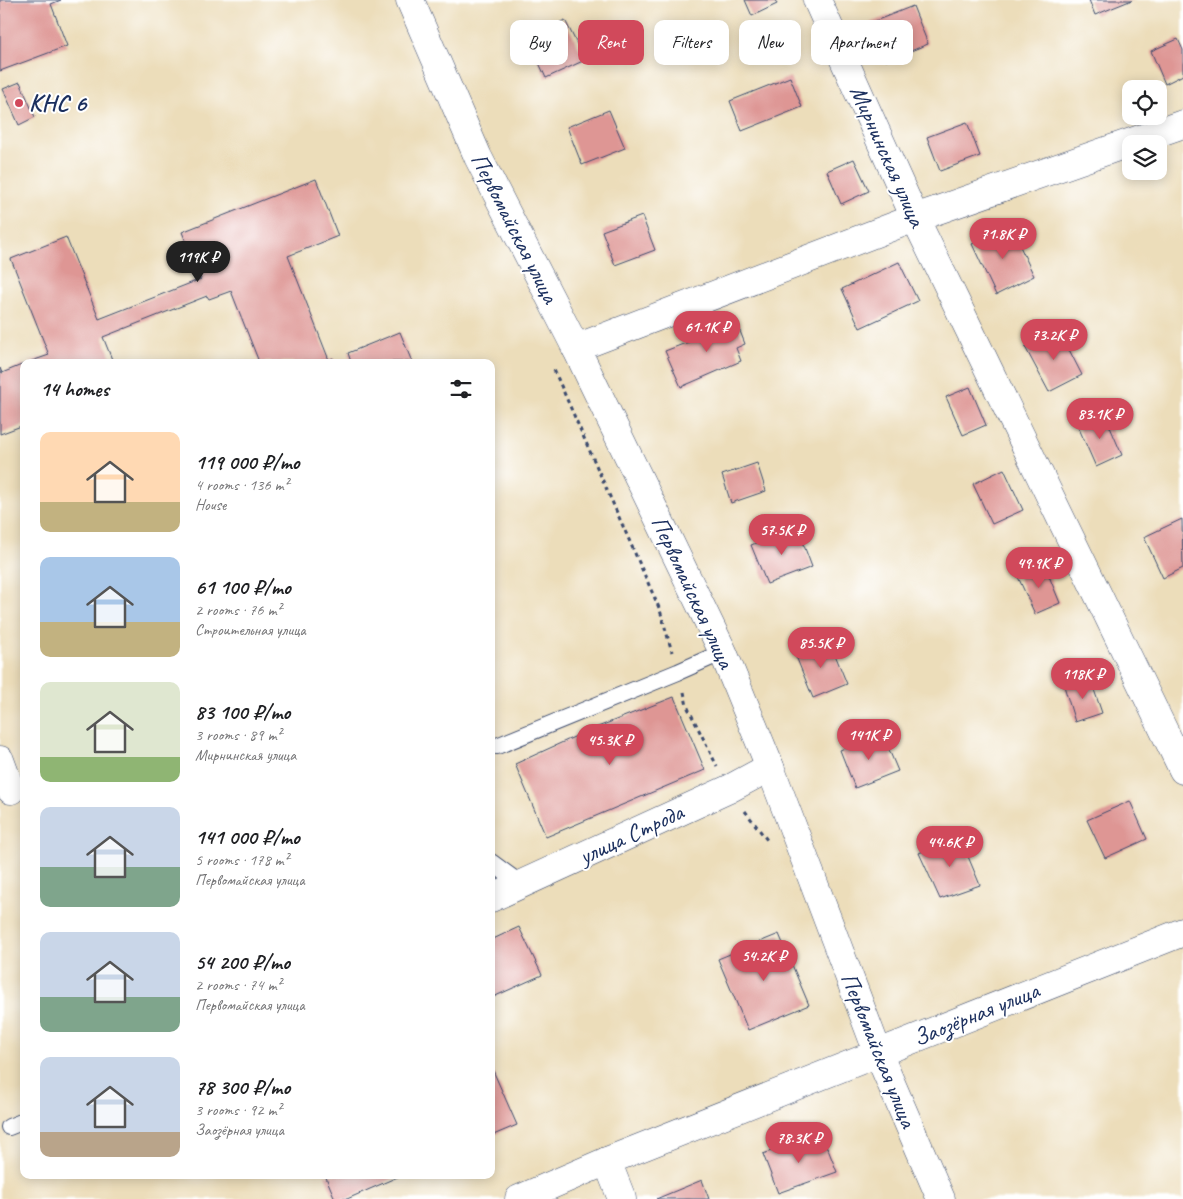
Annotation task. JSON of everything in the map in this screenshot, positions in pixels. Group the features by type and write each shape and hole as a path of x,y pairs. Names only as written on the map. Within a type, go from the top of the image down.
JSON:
{"street":[{"name":"Первомайская улица","path":"410,0 478,157 576,348 723,652 770,767 878,1053 941,1199"},
{"name":"Мирнинская улица","path":"817,0 915,218 1183,770"},
{"path":"576,348 915,218 1183,124"},
{"path":"0,760 11,790"},
{"name":"улица Строда","path":"495,896 729,789 770,767"},
{"name":"Заозёрная улица","path":"518,1199 607,1161 1183,932"},
{"path":"607,1161 622,1199"}],"lane":[{"path":"497,746 723,652"},
{"path":"495,865 521,884"}],"path":[{"path":"551,364 660,610 688,706 729,789 768,842"}],"building":[{"path":"0,0 61,0 51,4 67,46 0,71"},
{"path":"745,0 775,0 777,4 752,16"},
{"path":"1089,0 1132,0 1095,15"},
{"path":"913,6 928,44 913,50 913,20 878,20"},
{"path":"568,26 578,46 578,63 546,78 540,65 568,65"},
{"path":"1178,39 1183,50 1183,75 1167,83 1167,80 1163,80 1151,51"},
{"path":"790,77 802,107 742,131 730,101"},
{"name":"КНС 6","path":"20,82 35,117 19,125 3,89"},
{"path":"609,110 625,148 582,165 567,127"},
{"path":"967,122 980,156 940,171 927,137"},
{"path":"854,159 869,191 841,204 827,171"},
{"path":"316,179 338,236 288,256 329,359 258,359 231,291 209,299 207,296 103,337 112,359 38,359 49,355 11,259 66,237 99,319 201,279 182,232"},
{"path":"642,216 655,250 615,265 602,231"},
{"path":"1010,225 1034,276 996,295 972,244"},
{"path":"899,262 918,301 860,328 842,289"},
{"path":"735,318 745,344 736,348 741,361 681,387 665,351 699,338 698,333"},
{"path":"1059,330 1082,375 1049,392 1025,347"},
{"path":"400,332 411,359 350,359 348,353"},
{"path":"20,366 20,426 0,434 0,368 2,373"},
{"path":"970,387 986,425 963,435 946,397"},
{"path":"1104,413 1122,455 1096,467 1077,424"},
{"path":"757,463 766,491 731,503 722,475"},
{"path":"1004,469 1023,510 992,524 973,484"},
{"path":"1182,519 1183,568 1163,578 1144,537"},
{"path":"797,527 812,567 767,584 751,545"},
{"path":"1044,564 1060,603 1035,614 1018,577"},
{"path":"829,640 847,684 813,698 795,654"},
{"path":"1090,678 1102,713 1075,722 1064,686"},
{"path":"674,697 705,770 546,837 515,764 585,732"},
{"path":"882,733 898,771 855,788 840,750"},
{"path":"1130,801 1147,839 1105,858 1087,820"},
{"path":"959,835 980,885 940,899 919,853"},
{"path":"519,927 542,975 495,996 495,938"},
{"path":"779,934 809,1005 748,1030 718,959"},
{"path":"495,1075 517,1125 495,1134"},
{"path":"809,1137 827,1147 837,1172 778,1193 763,1154"},
{"path":"327,1179 393,1179 347,1199 335,1199"},
{"path":"702,1180 709,1199 656,1199"}],"place":[{"name":"КНС 6","path":"19,103"}]}
